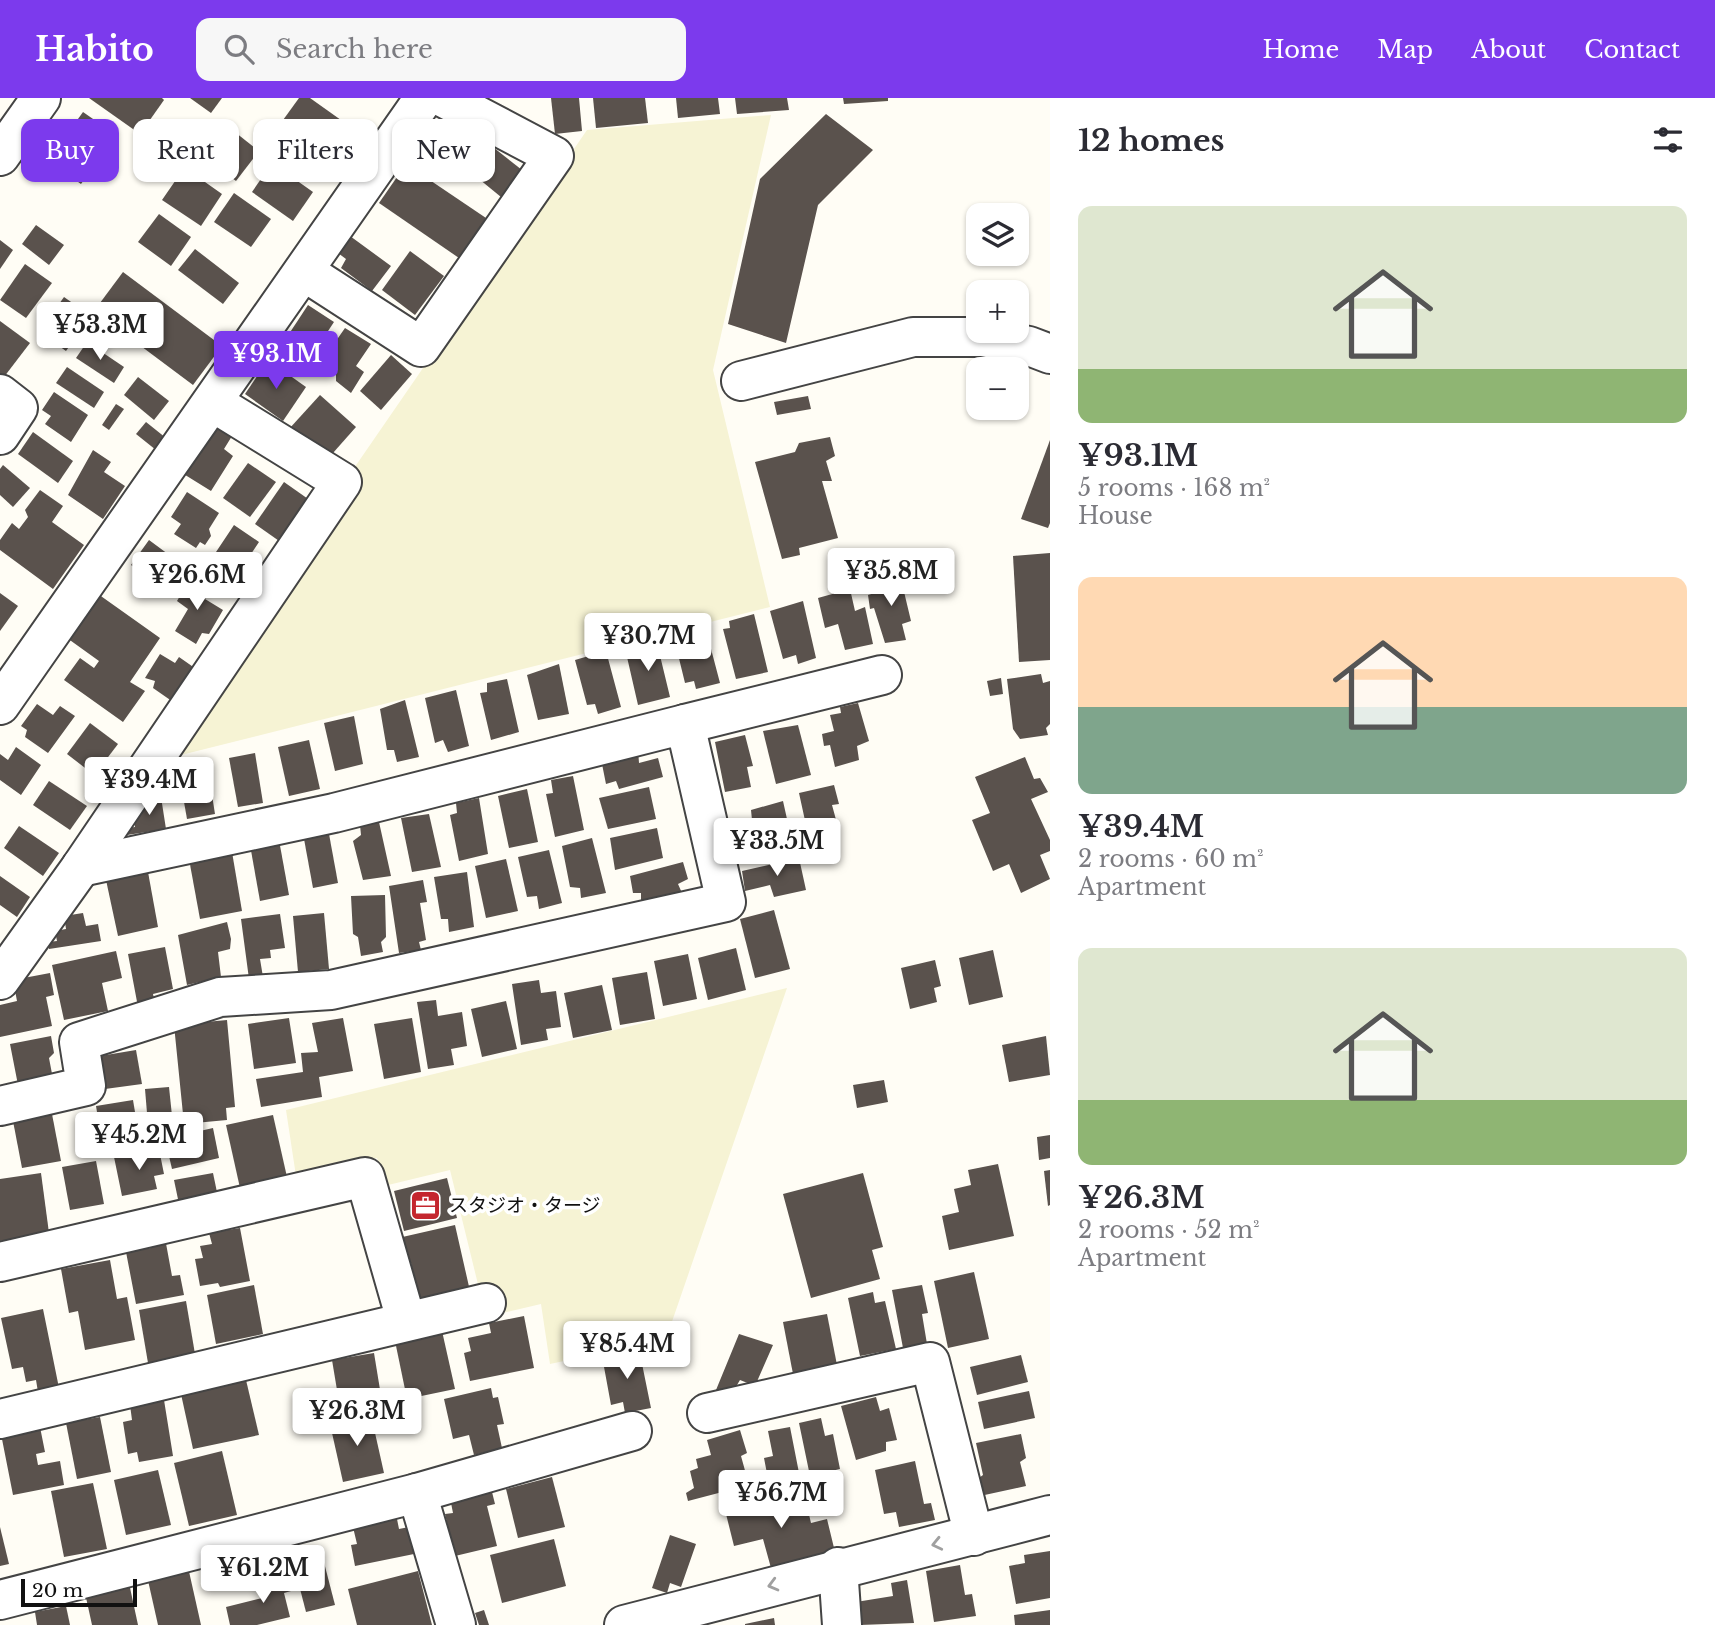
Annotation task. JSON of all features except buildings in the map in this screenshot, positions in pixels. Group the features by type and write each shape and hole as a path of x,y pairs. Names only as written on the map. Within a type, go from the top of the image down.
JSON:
{"street":[{"path":"0,156 41,98"},
{"path":"0,705 425,98"},
{"path":"305,272 421,347 554,156 444,98"},
{"path":"741,381 913,337 983,337 1029,346 1050,354"},
{"path":"0,394 18,408 0,435"},
{"path":"0,980 81,867 342,482 214,403"},
{"path":"81,867 334,813 882,676"},
{"path":"0,1106 86,1086 79,1042 220,997 331,990 726,902 685,724"},
{"path":"0,1262 365,1177 406,1320"},
{"path":"0,1419 486,1303"},
{"path":"707,1413 930,1362 974,1536"},
{"path":"0,1600 417,1493 632,1431"},
{"path":"417,1493 456,1625"},
{"path":"643,1623 838,1567 974,1536 1050,1515"},
{"path":"838,1567 842,1625"},
{"path":"0,1615 3,1625"}],"shaded area":[{"path":"771,115 713,370 770,607 165,759 350,474 587,130"},
{"path":"787,988 666,1339 550,1364 541,1304 486,1317 450,1170 384,1186 377,1158 296,1176 286,1110"}],"place":[{"name":"スタジオ・タージ","path":"426,1205"}]}
